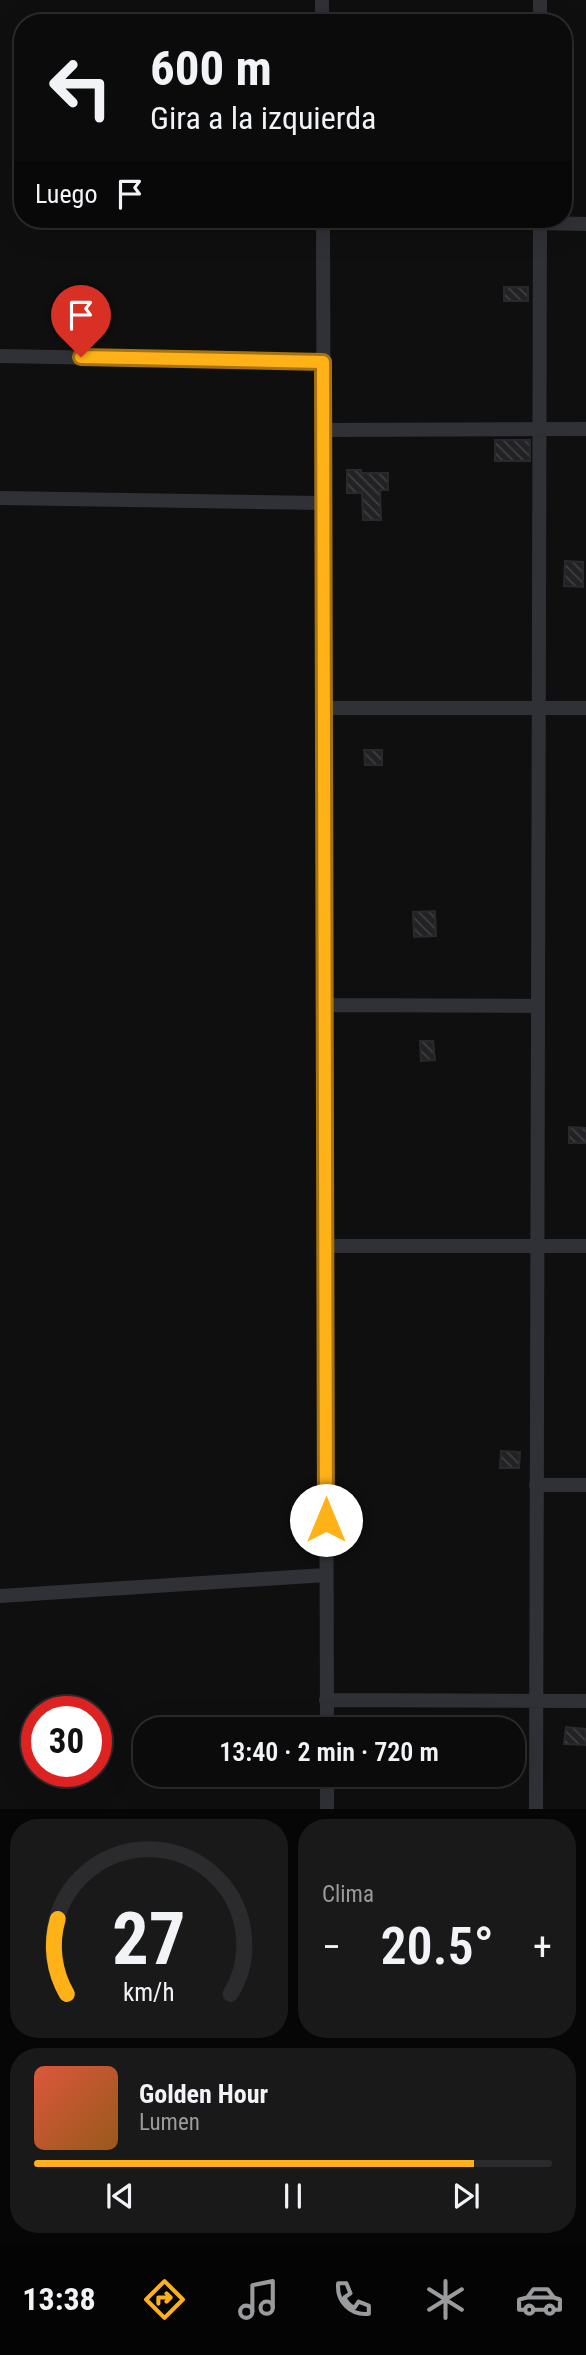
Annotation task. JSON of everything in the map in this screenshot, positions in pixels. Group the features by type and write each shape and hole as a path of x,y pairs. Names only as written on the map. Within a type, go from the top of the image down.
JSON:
{"street":[{"path":"323,228 327,1717"},
{"path":"536,1809 540,228"},
{"path":"0,356 323,362"},
{"path":"323,430 586,429"},
{"path":"0,498 324,503"},
{"path":"324,708 586,708"},
{"path":"325,1005 538,1006"},
{"path":"325,1246 586,1246"},
{"path":"536,1485 586,1485"},
{"path":"0,1596 326,1575"},
{"path":"326,1700 586,1701"},
{"path":"327,1787 327,1809"}],"building":[{"path":"504,287 528,287 528,301 504,301"},
{"path":"495,440 530,440 530,461 495,461"},
{"path":"347,470 388,473 388,490 380,490 381,520 363,520 362,493 347,493"},
{"path":"565,561 583,562 583,587 564,586"},
{"path":"364,750 382,750 382,765 365,765"},
{"path":"435,911 436,936 414,937 413,912"},
{"path":"420,1041 433,1041 435,1060 421,1061"},
{"path":"569,1127 586,1128 586,1143 569,1143"},
{"path":"501,1451 520,1452 519,1468 500,1468"},
{"path":"566,1727 586,1729 586,1745 564,1744"}],"route":[{"path":"81,357 323,362 326,1520"}]}
